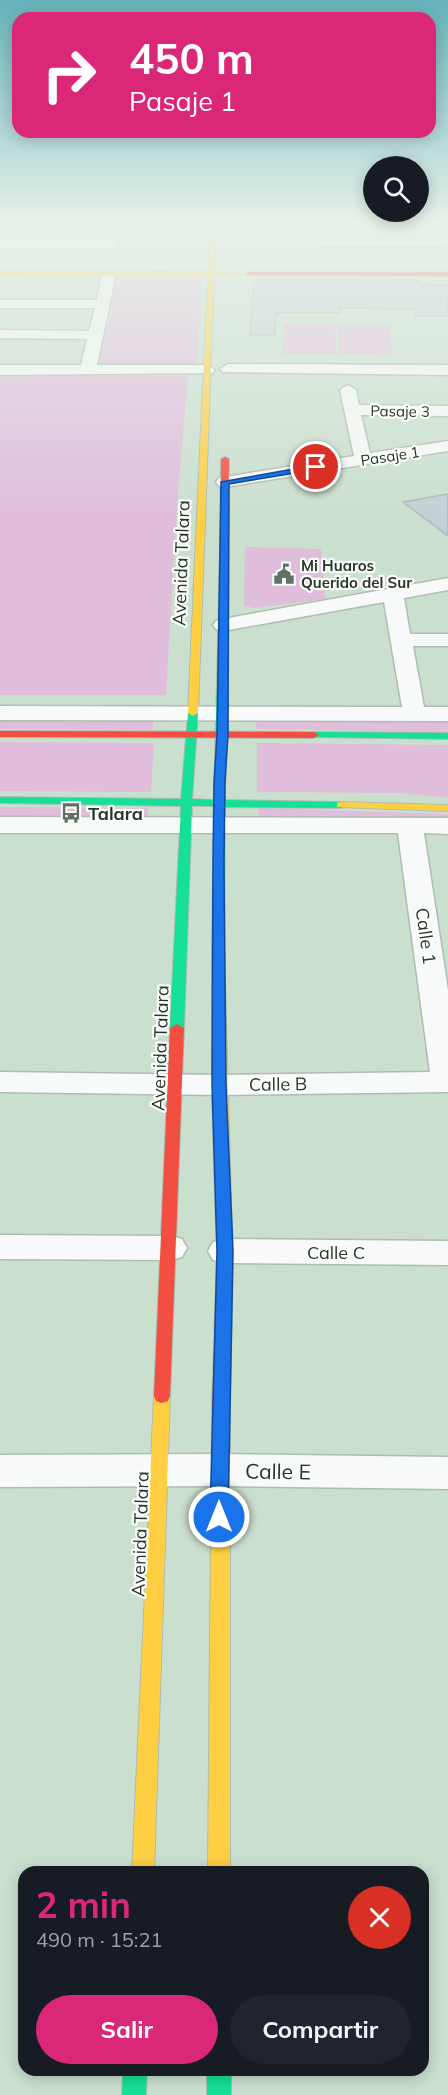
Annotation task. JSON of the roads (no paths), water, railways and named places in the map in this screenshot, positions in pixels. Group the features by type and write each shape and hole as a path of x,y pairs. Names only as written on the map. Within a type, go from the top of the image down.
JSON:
{"street":[{"path":"88,370 98,324"},
{"name":"Avenida Talara","path":"144,1866 186,813 192,724 209,324"},
{"path":"0,334 96,335"},
{"path":"227,369 448,370"},
{"path":"0,370 207,370"},
{"path":"344,370 363,460"},
{"name":"Pasaje 3","path":"352,410 448,411"},
{"name":"Pasaje 1","path":"225,482 448,446"},
{"path":"219,1866 219,1470 225,1251 219,1085 219,813 223,725 225,448"},
{"path":"224,626 448,584"},
{"path":"393,594 414,713"},
{"path":"401,640 448,640"},
{"path":"0,713 448,736"},
{"path":"223,725 414,713 448,714"},
{"path":"0,734 192,724"},
{"path":"0,800 186,813"},
{"path":"0,825 186,813 448,808"},
{"path":"219,813 410,826 448,826"},
{"name":"Calle 1","path":"410,826 438,946 447,1082"},
{"name":"Calle B","path":"0,1082 219,1085 447,1082"},
{"path":"0,1247 170,1248"},
{"name":"Calle C","path":"225,1251 448,1253"},
{"name":"Calle E","path":"0,1471 219,1470 448,1473"},
{"path":"134,2095 135,2076"},
{"path":"219,2076 219,2095"}],"place":[{"name":"Mi Huaros Querido del Sur","path":"284,574"},
{"name":"Talara","path":"71,813"}]}
